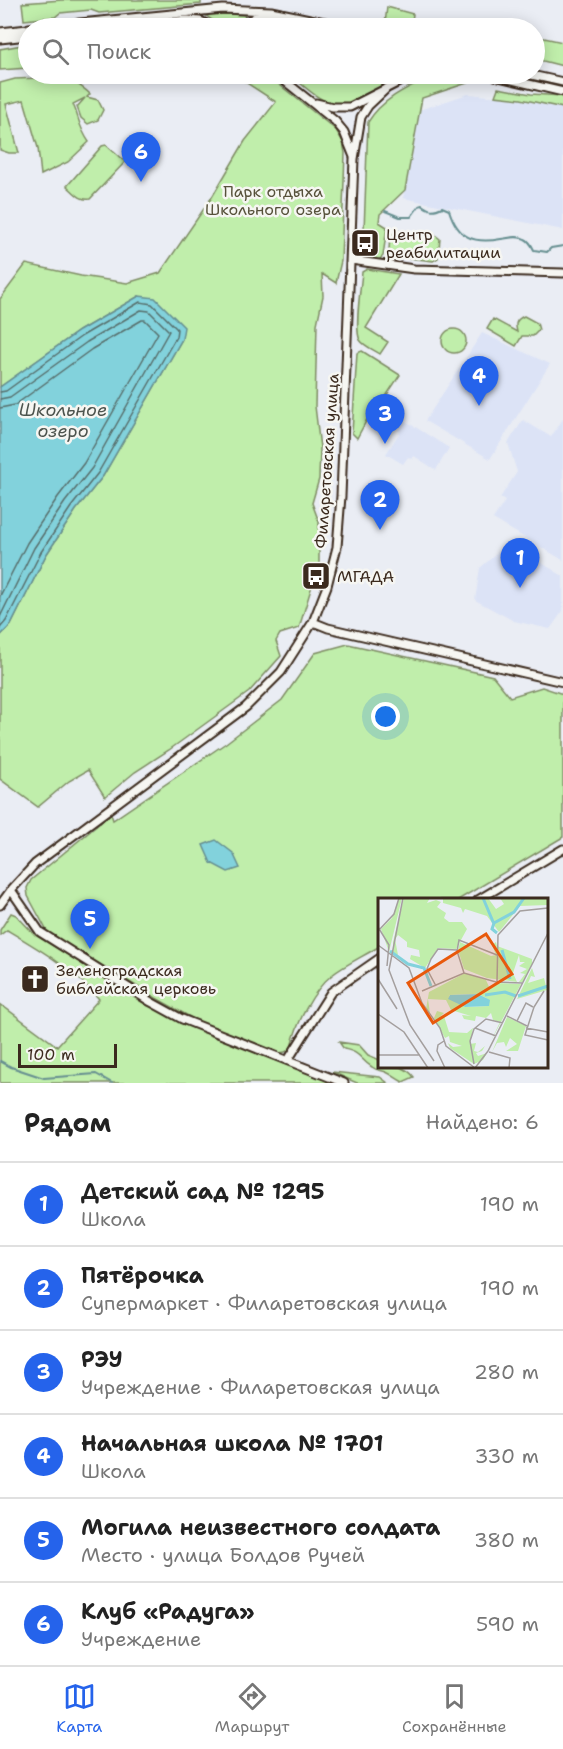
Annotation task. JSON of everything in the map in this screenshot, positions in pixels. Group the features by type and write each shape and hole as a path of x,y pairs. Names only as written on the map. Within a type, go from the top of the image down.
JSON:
{"street":[{"path":"134,18 223,9 252,9 303,18"},
{"path":"250,18 283,14"},
{"path":"0,32 18,30"},
{"path":"0,39 18,37"},
{"path":"545,78 563,81"},
{"name":"Филаретовская улица","path":"290,84 314,102 344,132 354,159"},
{"path":"314,102 333,107 350,107 395,84"},
{"path":"529,84 563,92"},
{"name":"Филаретовская улица","path":"0,905 35,864 246,707 281,672 313,622 327,586 337,547 354,159 361,117 368,106 386,89"},
{"path":"351,260 414,269 563,273"},
{"path":"313,622 328,628 563,682"},
{"path":"481,898 563,849"},
{"path":"11,890 40,932 182,1019 344,1083"},
{"path":"288,1060 331,992 378,959"}],"shaded area":[{"path":"468,94 522,99 563,108 563,230 403,198 419,110"},
{"path":"482,333 550,364 490,459 425,421"},
{"path":"563,419 563,560 493,519 505,501 500,498 517,472 508,443 523,420 551,437"},
{"path":"404,420 449,448 436,470 414,456 412,459 408,457 403,464 386,454 400,432 398,430"},
{"path":"509,543 563,576 563,611 550,629 514,621 475,600 480,568"}],"green space":[{"path":"62,0 201,0 201,4 99,13 91,10 60,13 55,17 45,18 24,18 22,3"},
{"path":"387,7 413,14 412,18 386,18"},
{"path":"205,15 245,15 244,18 209,18"},
{"path":"545,38 563,42 563,66 545,62"},
{"path":"18,46 18,69 0,70 0,49"},
{"path":"18,79 18,84 77,84 90,94 87,97 98,100 103,110 98,120 88,124 81,118 77,107 85,98 73,104 89,142 68,162 41,175 38,148 24,100 6,104 19,153 0,150 0,83"},
{"name":"Парк отдыха Школьного озера","path":"248,84 278,84 336,130 343,142 345,153 341,261 336,283 322,274 323,296 317,324 315,406 320,448 319,479 312,503 319,522 319,563 299,628 280,634 276,641 281,656 249,692 135,772 105,797 88,770 69,781 38,807 0,779 0,636 11,625 46,555 76,510 103,476 182,339 139,296 79,331 0,387 0,299 26,264 127,283 160,273 212,197 245,141 276,102"},
{"path":"301,84 385,84 368,95 341,104 326,101"},
{"path":"415,84 464,84 422,98 405,190 380,214 379,222 387,227 383,256 378,261 363,258 368,122 381,106"},
{"path":"498,88 531,94 563,96 563,108 495,96"},
{"path":"106,145 125,162 90,199 80,197 67,186 102,146"},
{"path":"397,231 435,235 440,239 438,258 433,261 393,256 389,250 390,235"},
{"path":"367,269 399,274 366,328 388,342 380,354 364,344 358,335 362,272"},
{"path":"524,316 537,323 539,330 533,336 522,336 516,346 487,329 493,319 517,332 516,323"},
{"path":"454,329 462,333 466,341 462,349 454,353 446,349 442,341 446,333"},
{"path":"362,351 400,375 375,413 371,412 357,438 352,433 357,353"},
{"path":"348,644 493,676 510,697 542,687 563,694 563,837 461,898 378,898 378,947 343,967 325,981 306,1008 291,1048 279,1053 199,1022 48,933 28,896 27,888 31,880 111,814 113,820 226,743 282,700 315,653"},
{"path":"11,913 16,915 35,935 168,1016 333,1083 0,1083 0,1004 57,1046 99,999 68,969 44,953 7,930 0,935 0,930"},
{"path":"339,1042 359,1045 368,1055 378,1059 378,1068 403,1068 414,1077 403,1082 374,1068 357,1054 344,1049"},
{"path":"332,1072 380,1077 388,1083 357,1083"}],"water":[{"name":"Школьное озеро","path":"139,296 155,298 184,327 182,339 103,476 76,510 46,555 11,625 0,636 0,387 79,331"},
{"path":"216,840 233,853 240,868 228,872 211,863 203,845"}],"waterway":[{"path":"385,211 400,217 411,217 422,205 432,210 442,207 449,210 457,227 468,237 482,241 519,237 528,241 534,250 547,252 551,248 563,246"},
{"path":"0,1061 44,1078 96,1074 112,1083"}],"place":[{"name":"Клуб «Радуга»","path":"141,182"},
{"name":"Центр реабилитации","path":"365,243"},
{"name":"Начальная школа № 1701","path":"479,406"},
{"name":"РЭУ","path":"385,444"},
{"name":"Пятёрочка","path":"380,530"},
{"name":"МГАДА","path":"316,576"},
{"name":"Детский сад № 1295","path":"520,588"},
{"name":"Могила неизвестного солдата","path":"90,949"},
{"name":"Зеленоградская библейская церковь","path":"35,979"}]}
